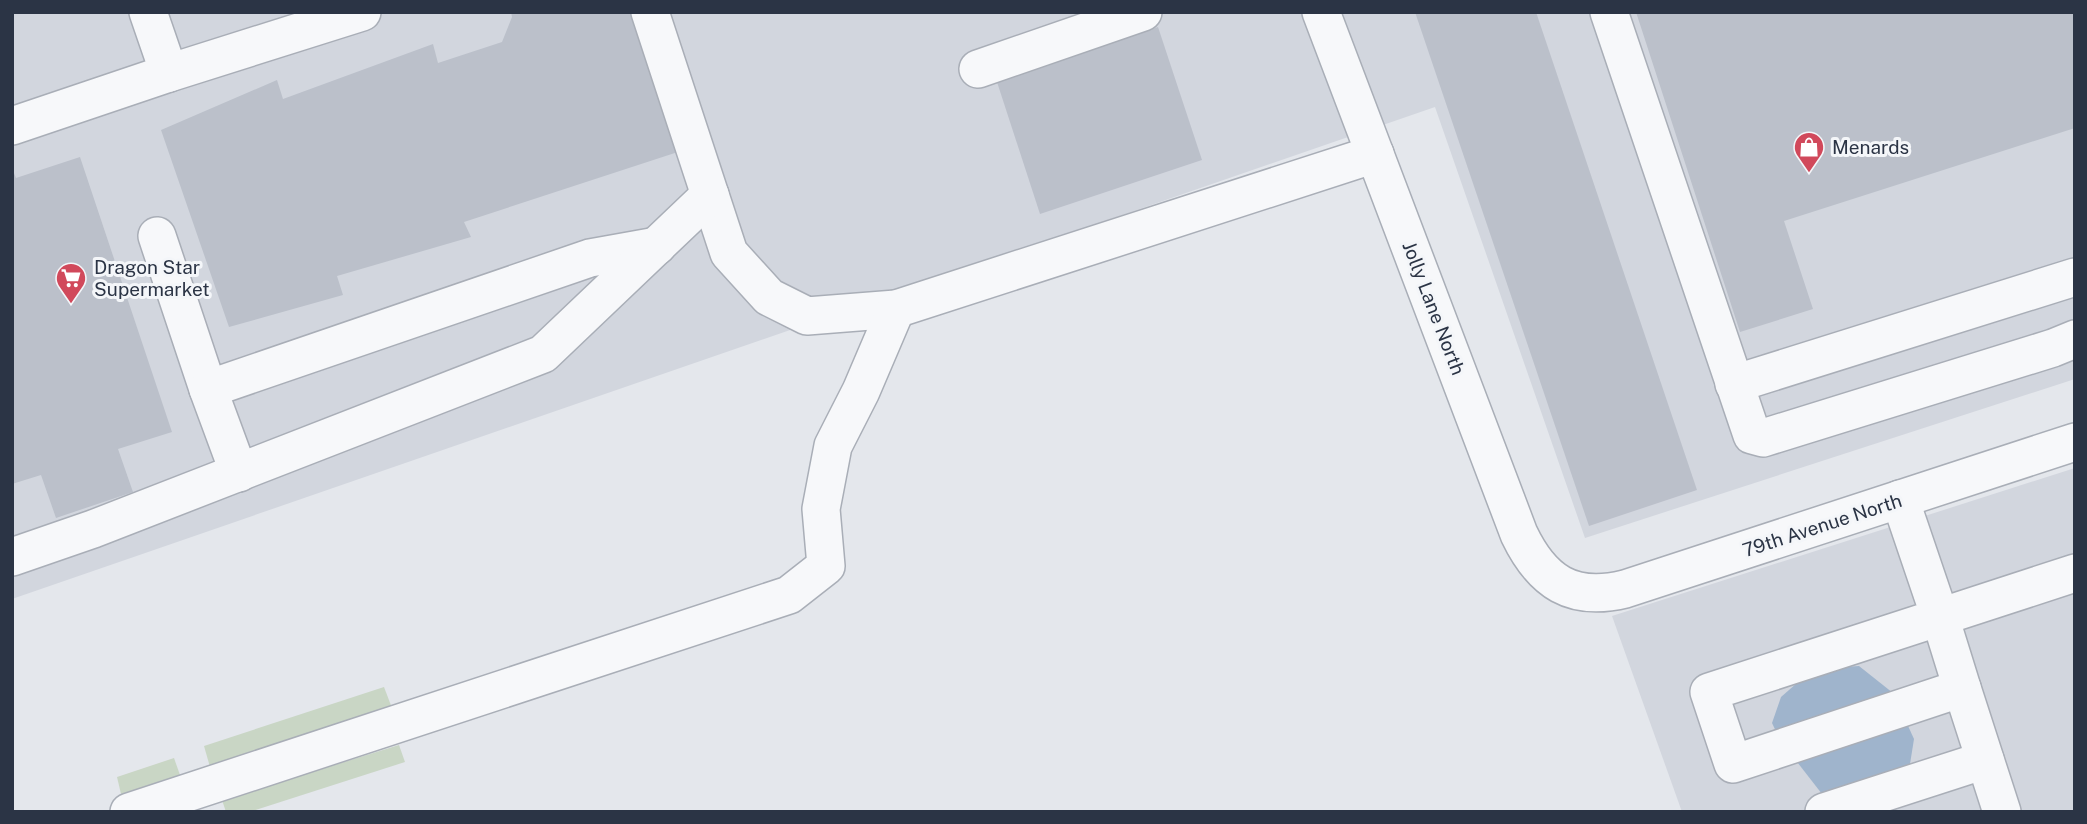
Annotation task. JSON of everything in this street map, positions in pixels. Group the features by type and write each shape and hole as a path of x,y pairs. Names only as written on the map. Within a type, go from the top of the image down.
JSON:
{"street":[{"path":"148,12 169,73"},
{"path":"12,126 362,12"},
{"path":"650,12 729,253 769,297 807,316 895,309 1375,154"},
{"path":"978,69 1143,12"},
{"name":"Jolly Lane North","path":"1321,12 1519,534 1528,553 1547,575 1568,589"},
{"path":"1609,12 1752,435 1763,438 2075,339"},
{"path":"12,557 93,529 542,354 709,195"},
{"path":"157,236 239,473"},
{"path":"208,389 590,258 657,246"},
{"path":"1734,384 2075,277"},
{"path":"130,812 789,595 826,566 821,509 833,446 861,391 895,309"},
{"name":"79th Avenue North","path":"1568,589 1597,594 1625,589 2075,442"},
{"path":"1900,499 2002,812"},
{"path":"1962,688 1733,764 1709,692 2075,573"},
{"path":"1824,812 1985,760"}],"shaded area":[{"path":"12,12 2075,12 2075,379 1585,538 1435,107 12,599"},
{"path":"2075,468 2075,812 1682,812 1612,616"}],"green space":[{"path":"384,687 392,708 210,767 204,746"},
{"path":"399,745 405,762 249,812 226,812 222,800"},
{"path":"174,758 180,775 121,794 117,777"}],"water":[{"path":"1859,666 1893,693 1914,739 1906,789 1836,812 1780,740 1772,723 1781,697 1813,669"}],"building":[{"path":"511,12 638,12 684,150 464,222 471,237 337,276 343,295 229,327 161,130 277,80 283,99 433,44 438,63 502,42 512,17"},
{"path":"1415,12 1536,12 1697,490 1589,526"},
{"name":"Menards","path":"1636,12 2075,12 2075,128 1784,221 1813,309 1740,332"},
{"path":"1158,27 1202,160 1040,214 997,82"},
{"name":"Dragon Star Supermarket","path":"80,157 172,432 118,449 133,492 56,518 41,475 12,484 12,168 16,178"}],"place":[{"name":"Menards","path":"1809,174"},
{"name":"Dragon Star Supermarket","path":"71,305"}]}
